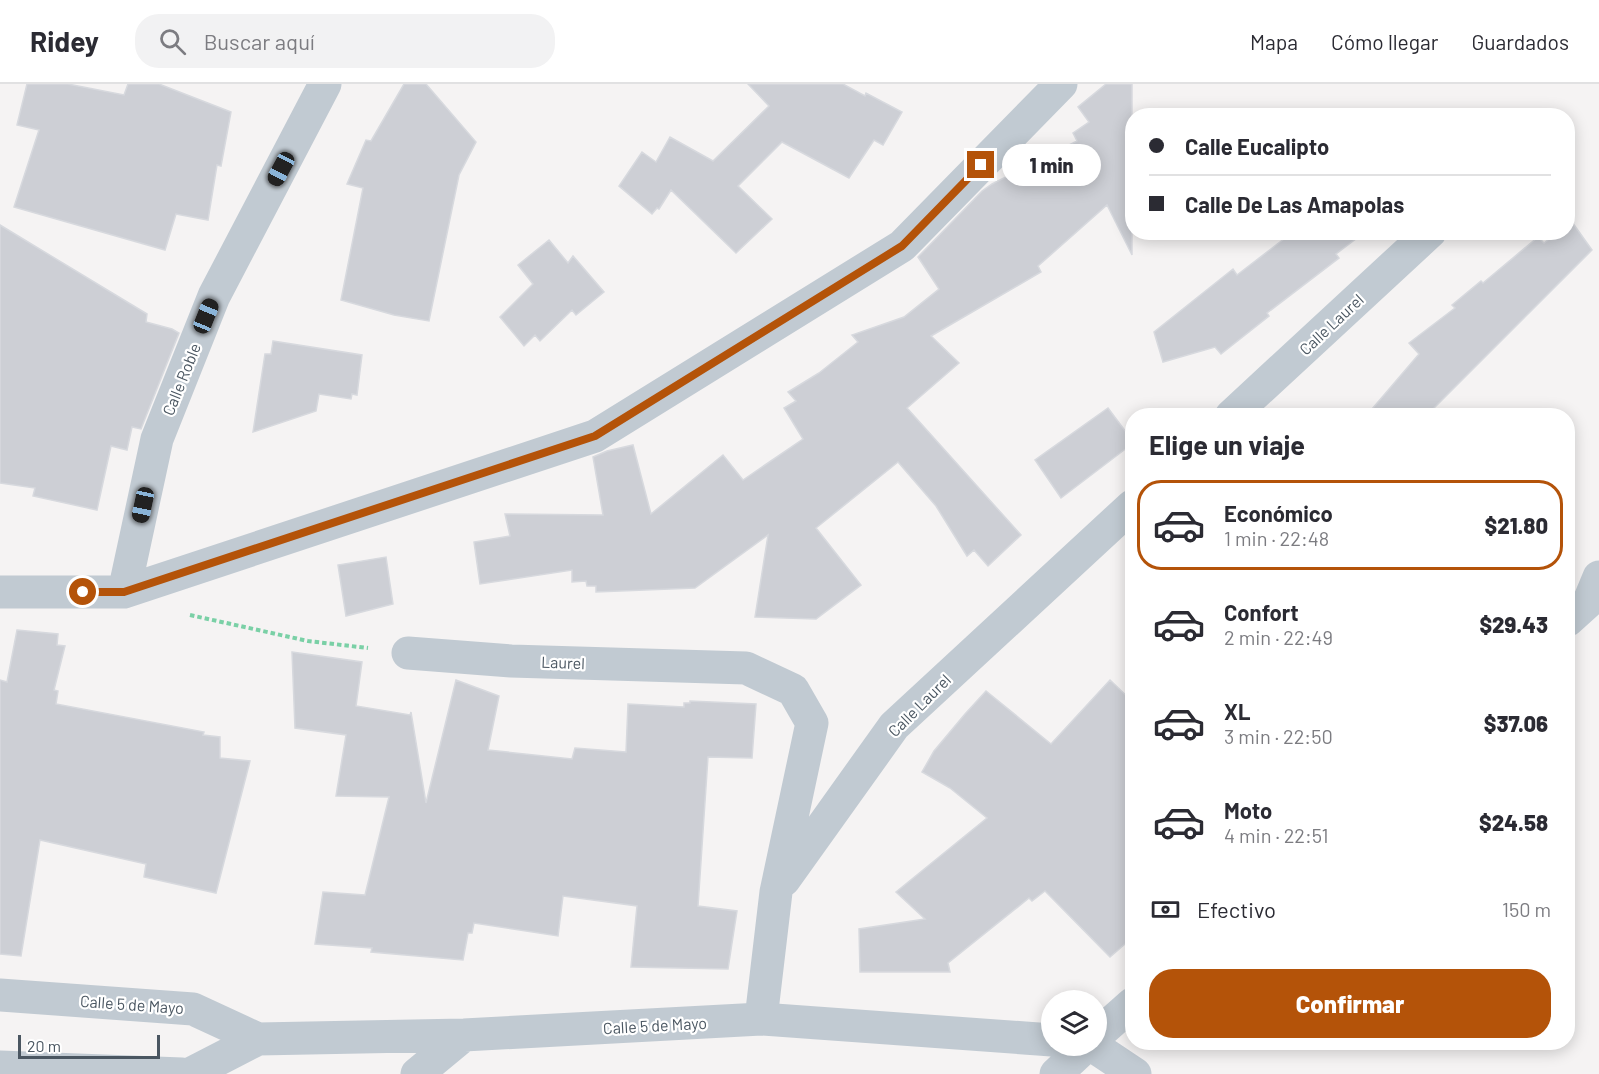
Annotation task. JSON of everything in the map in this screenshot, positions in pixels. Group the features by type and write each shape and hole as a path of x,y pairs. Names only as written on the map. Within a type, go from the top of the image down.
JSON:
{"street":[{"name":"Calle Roble","path":"124,592 158,439 214,296 325,84"},
{"path":"0,592 124,592 595,436 902,246 1061,84"},
{"name":"Calle Laurel","path":"1240,408 1421,240"},
{"name":"Calle Laurel","path":"761,1019 776,891 894,726 1125,512"},
{"name":"Laurel","path":"408,653 511,661 746,668 793,690 812,723 776,891"},
{"name":"Calle 5 de Mayo","path":"0,995 193,1009 258,1039 464,1035 761,1019 1041,1039"},
{"path":"1107,1026 1125,1010"},
{"path":"417,1074 464,1035"},
{"name":"Calle 5 de Mayo","path":"190,1074 258,1039"},
{"path":"1107,1055 1135,1074"},
{"path":"1056,1074 1075,1056"},
{"path":"0,1067 182,1074"}],"path":[{"path":"124,592 190,615 308,641 408,653"}],"building":[{"path":"27,84 68,84 124,95 128,84 159,84 231,112 221,166 217,165 208,220 176,214 165,250 14,207 39,130 17,125"},
{"path":"404,84 426,84 476,142 459,175 429,321 394,315 341,300 363,188 347,184 366,140 371,141"},
{"path":"748,84 843,84 902,112 883,145 874,140 849,178 782,142 738,186 772,219 736,253 671,190 659,209 657,208 652,214 619,186 642,152 656,162 670,137 713,161 769,106"},
{"path":"1106,84 1132,84 1132,108 1125,108 1125,240 1132,240 1132,255 1107,205 1038,266 1041,272 931,336 959,363 907,408 1021,535 988,566 974,550 967,556 936,506 898,462 816,528 861,585 816,619 755,617 768,535 695,588 596,592 596,586 587,586 586,581 572,582 572,570 480,584 474,542 510,536 505,514 603,515 593,457 633,445 651,514 723,455 743,480 803,439 784,408 796,401 788,392 819,373 858,342 852,335 904,317 939,289 918,257 982,191 1077,141 1073,133 1089,122 1078,107"},
{"path":"0,225 147,314 146,322 179,333 141,429 132,427 127,450 111,446 97,510 33,496 35,488 0,483"},
{"path":"1575,226 1592,250 1434,408 1373,408 1419,354 1409,343 1455,308 1452,305 1481,281 1483,283 1534,240 1541,240 1544,243 1548,240 1575,240"},
{"path":"549,240 568,263 573,256 604,292 576,315 572,310 540,341 535,335 524,346 500,317 533,284 518,265"},
{"path":"1283,240 1354,240 1336,254 1339,258 1267,313 1269,316 1221,354 1215,347 1163,362 1154,332 1233,269 1237,275"},
{"path":"273,341 362,355 357,395 352,394 351,399 319,394 316,411 253,432 265,354 271,354"},
{"path":"1108,408 1125,431 1125,449 1061,498 1035,460"},
{"path":"386,557 393,604 346,616 338,565"},
{"path":"17,630 58,634 57,645 65,646 54,690 58,691 56,704 204,732 203,735 220,737 220,758 250,761 216,893 144,877 146,864 40,840 21,956 0,954 0,680 7,682"},
{"path":"292,652 362,662 356,706 410,715 411,712 426,803 456,680 499,696 488,750 572,759 575,748 626,752 628,704 684,707 684,703 690,703 690,701 756,704 752,758 708,757 698,906 737,911 728,969 631,967 637,906 563,896 558,936 474,923 472,933 468,933 463,960 371,952 372,948 315,944 323,892 365,895 389,797 336,796 346,735 295,728"},
{"path":"1110,680 1125,694 1125,944 1110,957 1045,891 1032,901 1029,898 948,963 950,972 860,972 859,929 925,919 896,892 987,818 950,788 922,772 934,751 986,691 1051,744"}],"route":[{"path":"83,592 124,592 595,436 902,246 981,165"}]}
